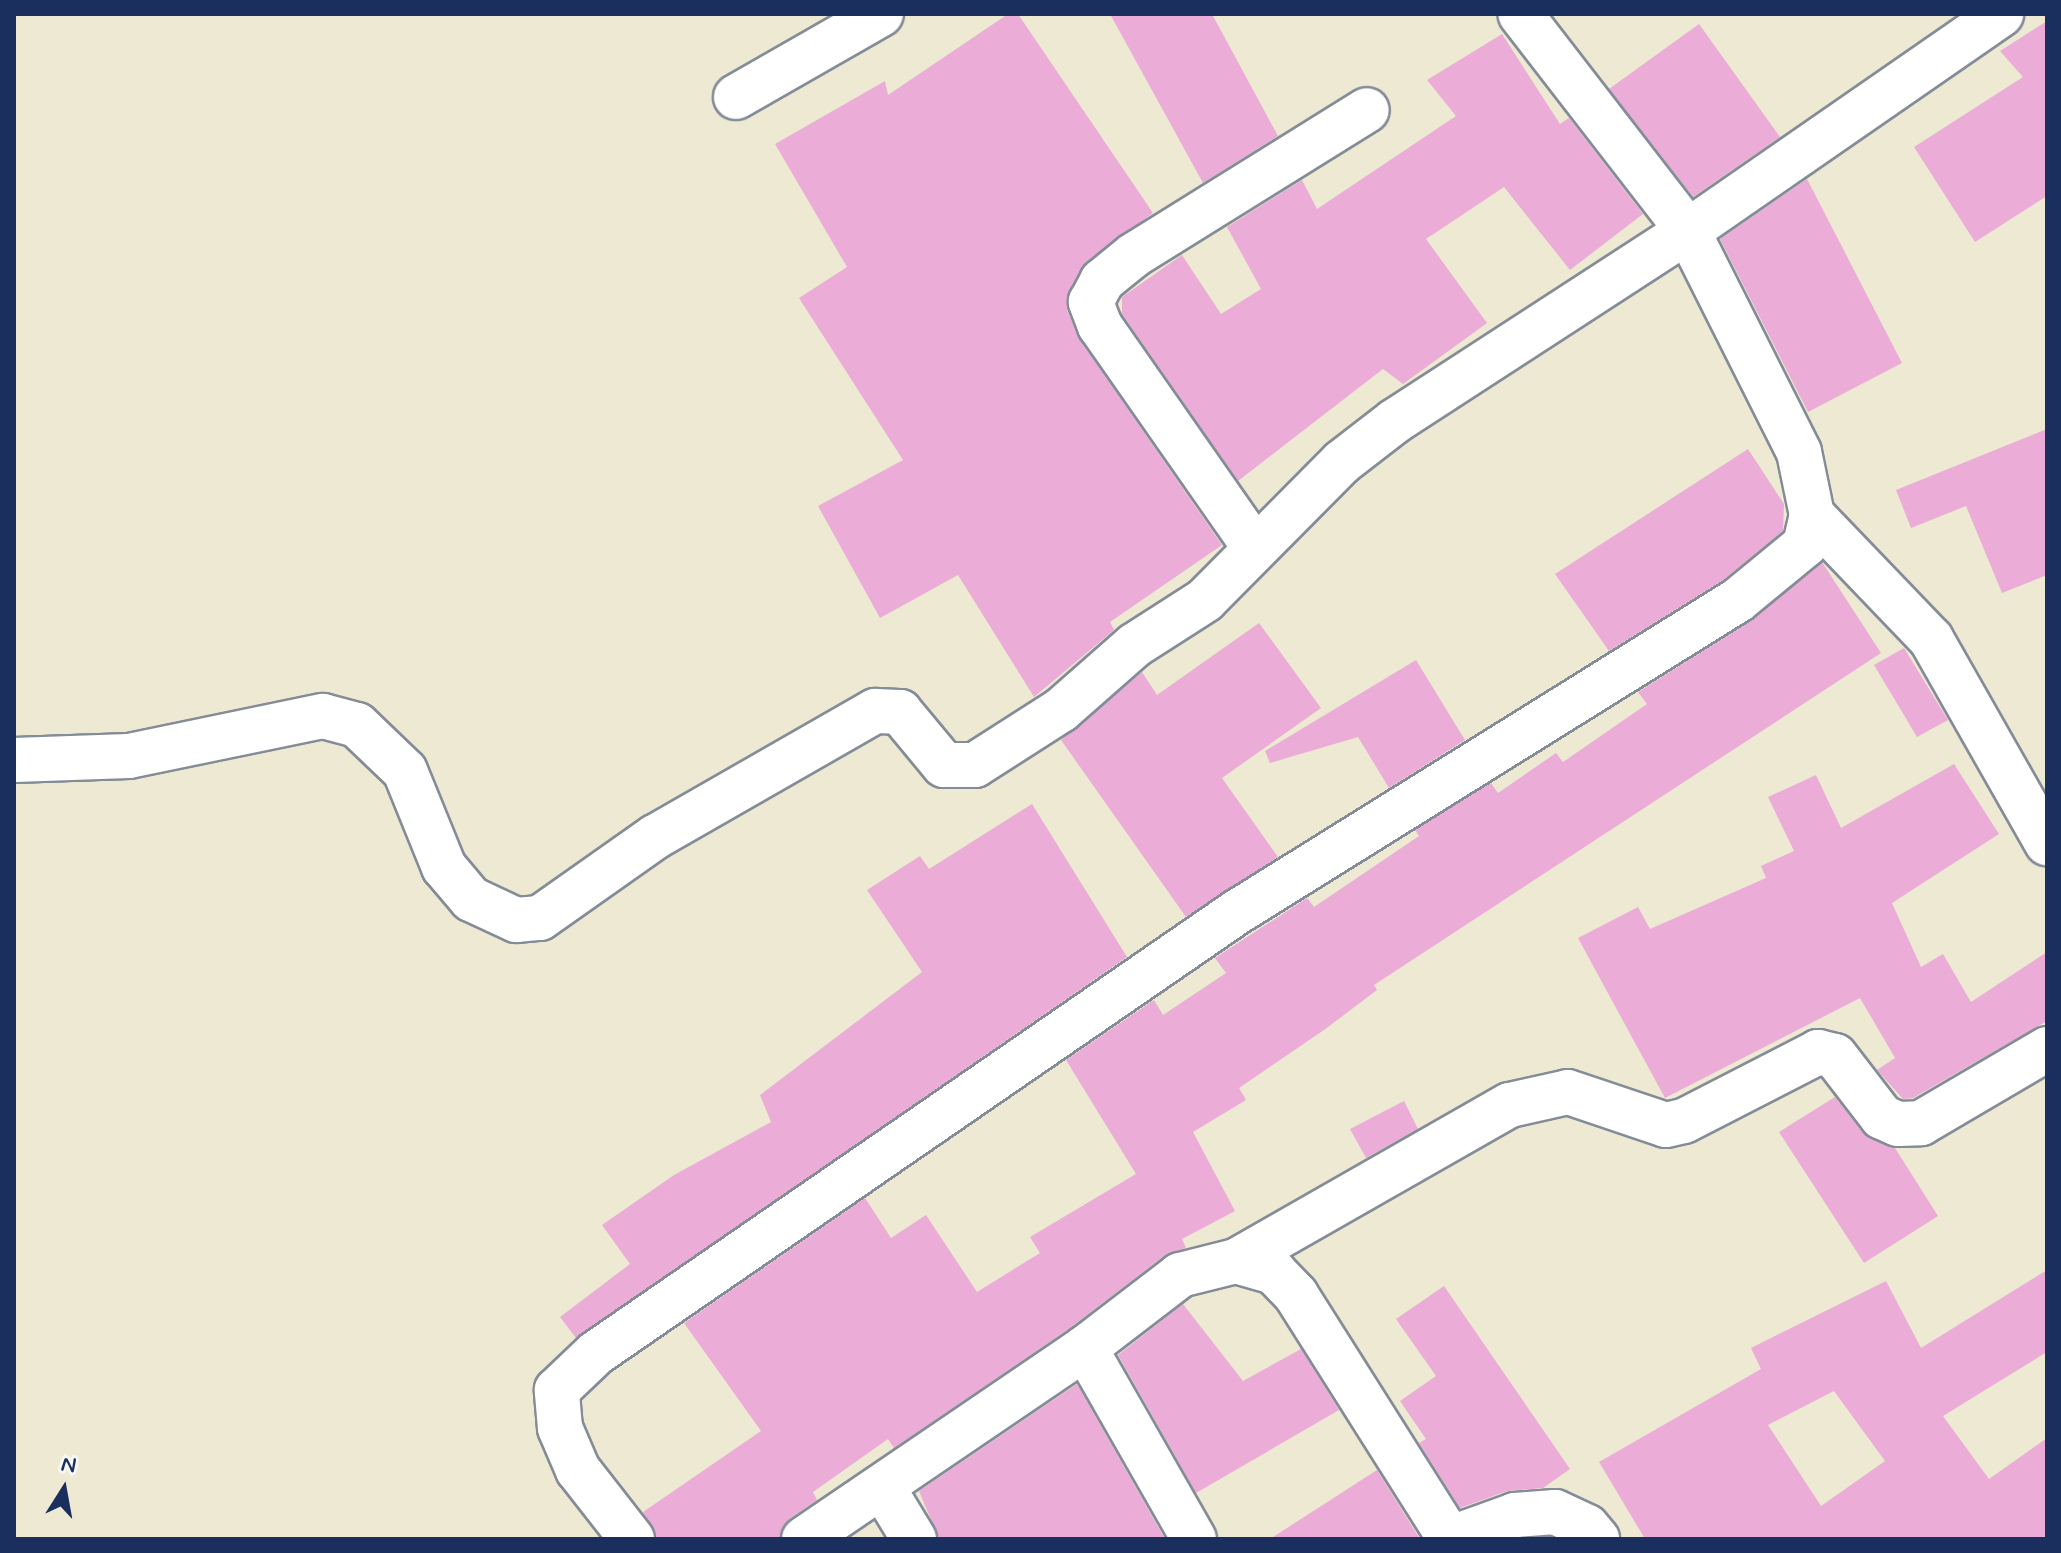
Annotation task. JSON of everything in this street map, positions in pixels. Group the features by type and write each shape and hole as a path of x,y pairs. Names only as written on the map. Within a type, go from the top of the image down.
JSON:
{"street":[{"path":"632,1539 578,1470 560,1428 557,1390 596,1353 1237,912 1738,600 1805,545 1812,515 1799,452 1688,231 1520,14"},
{"path":"14,760 129,756 323,716 357,725 405,771 444,867 471,899 516,920 540,918 655,837 875,711 900,712 944,765 975,765 1061,710 1135,645 1205,600 1342,462 1395,421 1688,231 2001,14"},
{"path":"736,97 862,18"},
{"path":"1255,548 1100,326 1091,302 1102,281 1134,255 1367,110"},
{"path":"1812,515 1931,639 2047,843"},
{"path":"804,1539 1085,1348 1180,1275 1236,1261 1510,1105 1568,1092 1666,1125 1684,1121 1818,1052 1835,1056 1882,1117 1898,1124 1921,1123 2047,1049"},
{"path":"1236,1261 1274,1272 1296,1295 1450,1539 1515,1515 1555,1512 1587,1527 1597,1539"},
{"path":"1085,1348 1194,1539"},
{"path":"883,1488 914,1539"}],"building":[{"path":"1008,14 1018,14 1153,213 1086,262 1069,291 1067,310 1080,340 1222,545 1110,622 1114,630 1034,697 958,575 880,618 818,506 903,460 799,298 847,267 775,144 885,81 888,95"},
{"path":"1110,14 1212,14 1278,136 1203,183"},
{"path":"2047,21 2047,196 1975,242 1914,147 2023,77 2000,51"},
{"path":"1699,24 1780,137 1693,197 1609,89"},
{"path":"1502,34 1560,124 1569,118 1643,214 1570,270 1504,187 1426,239 1487,323 1403,384 1383,369 1238,481 1122,314 1122,297 1182,255 1221,314 1261,289 1227,227 1302,180 1317,209 1456,116 1427,80"},
{"path":"1807,179 1902,363 1808,412 1720,239"},
{"path":"2047,429 2047,575 2002,593 1966,506 1911,528 1896,490"},
{"path":"1748,449 1784,504 1783,531 1723,580 1609,651 1555,574"},
{"path":"1822,562 1881,653 1374,985 1377,990 1239,1088 1246,1100 1193,1132 1235,1211 1182,1239 1186,1248 1165,1255 1070,1328 894,1448 888,1439 813,1492 817,1500 789,1519 779,1539 656,1539 643,1512 761,1431 684,1323 865,1198 891,1238 926,1215 977,1292 1040,1253 1030,1237 1136,1174 1066,1060 1154,1000 1163,1015 1226,973 1215,958 1307,898 1314,907 1419,836 1415,830 1491,783 1498,793 1556,753 1563,762 1647,704 1638,692 1751,621"},
{"path":"1259,623 1321,708 1222,778 1278,857 1186,917 1061,740 1142,672 1157,695"},
{"path":"1904,648 1948,720 1917,737 1874,665"},
{"path":"1416,660 1465,740 1389,788 1358,737 1270,763 1265,751"},
{"path":"1954,764 1999,834 1892,903 1921,967 1943,954 1971,1002 2047,952 2047,1021 1913,1098 1903,1099 1877,1070 1895,1058 1860,998 1665,1098 1578,938 1638,907 1650,929 1766,878 1761,866 1794,851 1768,797 1816,775 1841,828"},
{"path":"1032,804 1127,957 576,1338 560,1317 630,1264 602,1225 674,1175 771,1122 760,1095 922,972 867,890 920,856 929,869"},
{"path":"1835,1097 1863,1133 1895,1148 1938,1216 1864,1263 1779,1132"},
{"path":"1404,1101 1418,1129 1366,1158 1350,1129"},
{"path":"2047,1270 2047,1352 1943,1416 1989,1479 2047,1438 2047,1539 1645,1539 1599,1462 1761,1369 1751,1348 1886,1281 1921,1348","holes":["1834,1391 1885,1461 1821,1506 1768,1425"]},
{"path":"1444,1286 1570,1469 1543,1488 1507,1491 1460,1508 1419,1443 1426,1439 1400,1401 1436,1376 1396,1319"},
{"path":"1183,1304 1243,1381 1301,1349 1339,1410 1196,1493 1118,1355"},
{"path":"1077,1384 1165,1539 939,1539 919,1491"},
{"path":"1377,1470 1420,1539 1270,1539"}]}
